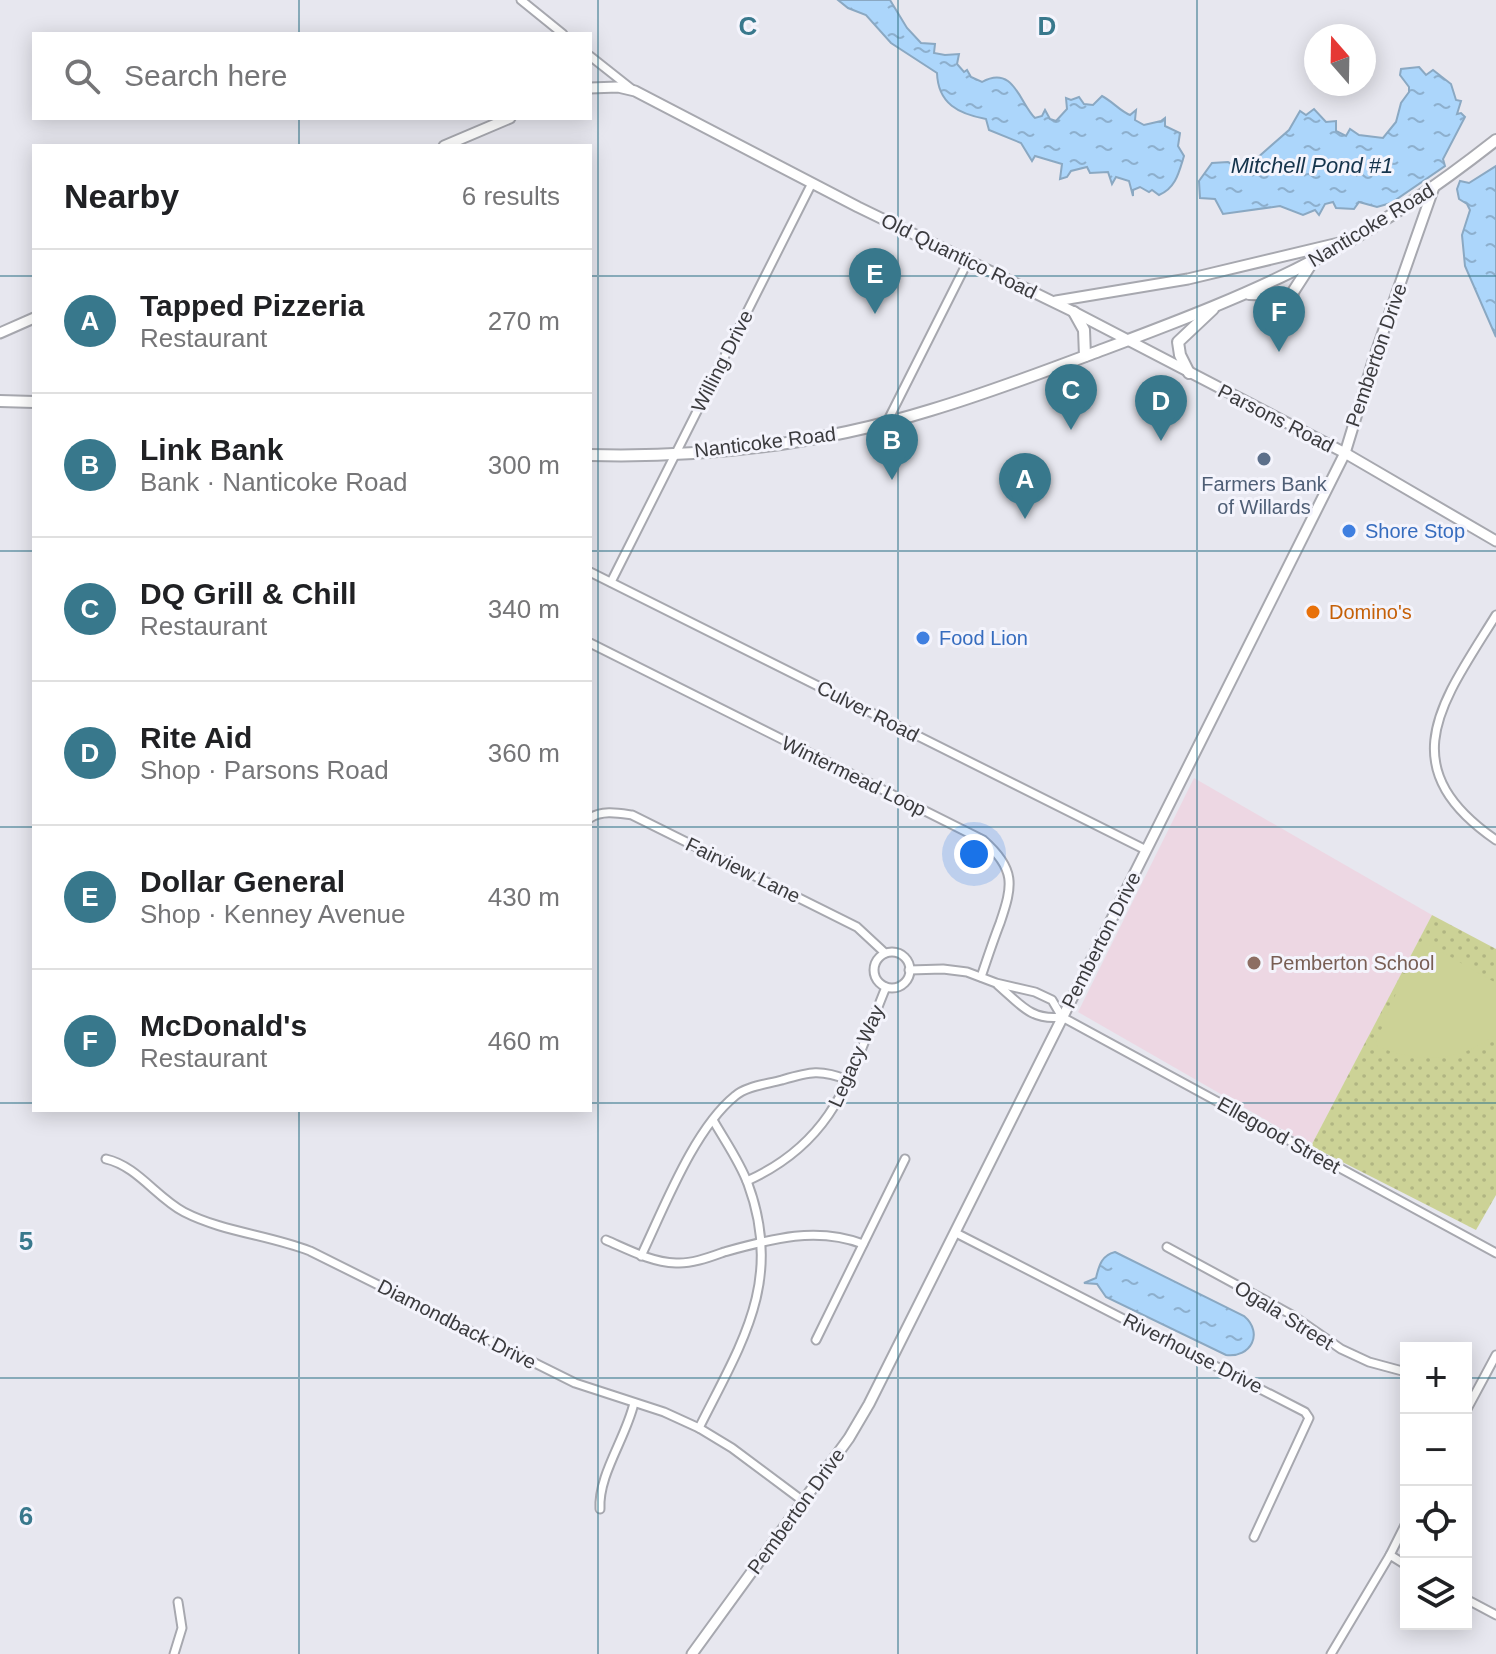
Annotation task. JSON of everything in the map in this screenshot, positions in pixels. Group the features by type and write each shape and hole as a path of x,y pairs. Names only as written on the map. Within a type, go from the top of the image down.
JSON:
{"main road":[{"name":"Nanticoke Road","path":"592,455 741,449 789,443 887,422 963,400 1129,340 1240,295 1317,259 1434,187 1496,140"},
{"path":"1240,295 1267,293 1280,295 1292,302 1293,292 1306,269 1317,259"},
{"path":"1189,373 1180,355 1178,342 1217,304"},
{"path":"1074,312 1084,330 1085,356"},
{"path":"0,401 32,402"}],"street":[{"path":"521,0 561,32"},
{"path":"592,58 635,91"},
{"name":"Old Quantico Road","path":"592,88 618,87 635,91 1053,302 1127,291 1351,240"},
{"path":"449,144 505,120"},
{"name":"Willing Drive","path":"611,582 812,183"},
{"name":"Pemberton Drive","path":"692,1654 849,1438 956,1233 1345,453 1374,358 1434,187"},
{"path":"887,422 968,261"},
{"name":"Parsons Road","path":"1053,302 1345,453 1496,541"},
{"path":"0,333 32,319"},
{"name":"Culver Road","path":"592,573 1146,850"},
{"path":"1496,615 1443,706 1436,725 1434,751 1446,793 1462,814 1496,840"},
{"name":"Wintermead Loop","path":"592,644 983,840 999,854 1007,871 1010,893 981,977"},
{"name":"Fairview Lane","path":"592,817 614,813 632,815 857,927 885,953"},
{"path":"893,952 903,956 909,970 902,984 886,987 875,977 874,971 876,962 885,953 893,952"},
{"path":"909,970 943,969 1041,994 1052,1000 1062,1017 1045,1019 1035,1015 996,983"},
{"name":"Legacy Way","path":"747,1181 788,1159 810,1140 835,1108 886,987"},
{"name":"Ellegood Street","path":"1062,1017 1496,1253"},
{"path":"641,1256 674,1186 713,1120 737,1093 813,1071 848,1080"},
{"path":"699,1428 751,1322 760,1280 761,1242 757,1214 747,1181 713,1120"},
{"name":"Diamondback Drive","path":"106,1159 126,1167 185,1212 219,1226 310,1251 575,1383 664,1412 699,1428 732,1448 803,1501"},
{"path":"816,1340 905,1159"},
{"path":"606,1240 641,1256 681,1264 761,1242 818,1233 845,1237 863,1244"},
{"name":"Riverhouse Drive","path":"956,1233 1305,1412 1309,1418 1254,1537"},
{"name":"Ogala Street","path":"1167,1247 1292,1315 1341,1349 1369,1362 1400,1370"},
{"path":"1472,1397 1496,1355"},
{"path":"600,1509 601,1485 627,1429 634,1403"},
{"path":"1331,1654 1400,1535"},
{"path":"1390,1555 1400,1561"},
{"path":"174,1654 182,1628 178,1602"},
{"path":"1472,1602 1496,1615"}],"shaded area":[{"name":"Pemberton School","path":"1194,778 1432,915 1311,1146 1078,1012"}],"green space":[{"path":"1432,915 1496,949 1496,1195 1476,1230 1311,1146"},
{"path":"1428,944 1496,983 1496,1034 1467,1051 1437,1058 1406,1055 1375,1045 1399,986 1420,946"}],"water":[{"path":"838,0 890,0 907,28 921,43 935,44 934,53 959,54 957,64 964,72 967,70 971,77 982,82 1002,78 1009,82 1035,118 1042,116 1045,110 1050,119 1056,121 1067,109 1066,98 1079,97 1084,104 1093,105 1102,96 1130,115 1136,110 1135,120 1144,125 1165,118 1165,126 1180,133 1178,146 1184,156 1176,179 1159,195 1140,187 1133,190 1133,196 1129,181 1116,177 1112,184 1108,172 1090,173 1087,167 1071,171 1067,177 1060,179 1062,164 1035,156 1032,161 1021,143 989,130 986,119 952,106 941,93 937,73 891,43 866,15"},
{"name":"Mitchell Pond #1","path":"1419,67 1426,75 1433,70 1451,84 1456,100 1461,101 1457,114 1465,117 1443,159 1445,166 1391,203 1377,207 1359,202 1354,209 1336,208 1333,202 1325,204 1319,215 1315,210 1303,215 1280,206 1223,214 1215,199 1200,198 1199,181 1212,163 1228,162 1248,173 1260,170 1256,159 1289,130 1300,111 1306,115 1314,109 1326,122 1336,121 1336,131 1346,136 1350,129 1359,135 1383,138 1396,122 1401,103 1409,92 1400,75 1401,69"},
{"path":"1496,166 1496,337 1465,266 1462,235 1470,210 1459,199 1457,189 1460,181 1469,183"},
{"path":"1115,1252 1244,1316 1253,1330 1252,1343 1242,1353 1226,1355 1106,1297 1097,1284 1084,1283 1096,1278 1102,1261"}],"place":[{"name":"Dollar General","path":"875,314"},
{"name":"McDonald's","path":"1279,352"},
{"name":"DQ Grill & Chill","path":"1071,430"},
{"name":"Rite Aid","path":"1161,441"},
{"name":"Farmers Bank of Willards","path":"1264,459"},
{"name":"Link Bank","path":"892,480"},
{"name":"Tapped Pizzeria","path":"1025,519"},
{"name":"Shore Stop","path":"1349,531"},
{"name":"Domino's","path":"1313,612"},
{"name":"Food Lion","path":"923,638"},
{"name":"Pemberton School","path":"1254,963"}]}
